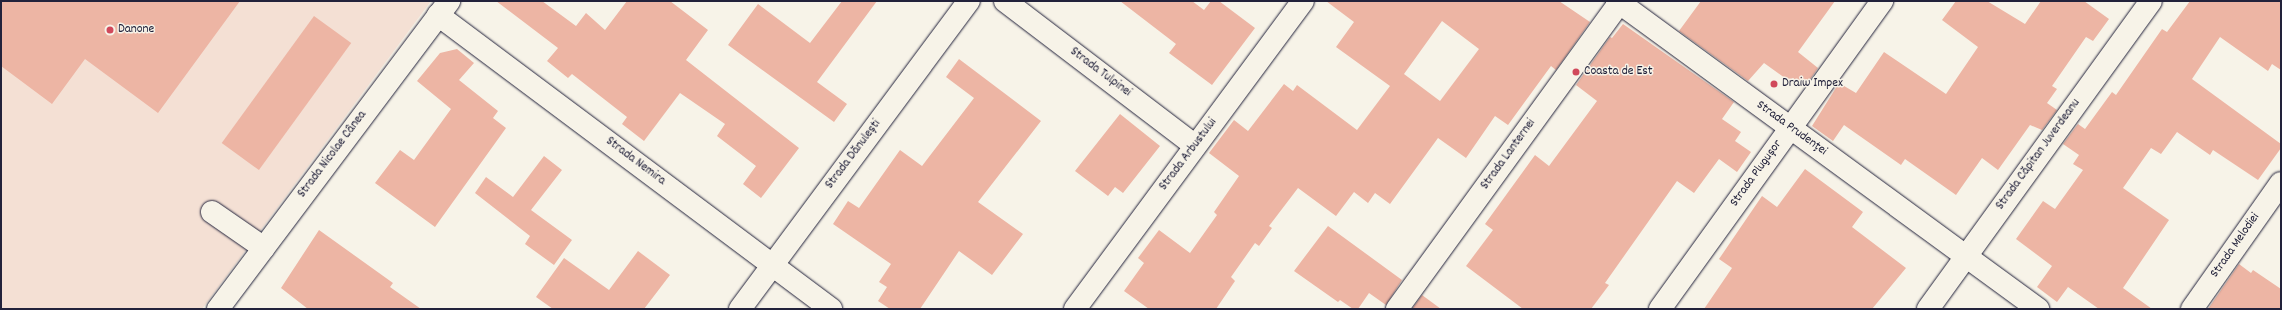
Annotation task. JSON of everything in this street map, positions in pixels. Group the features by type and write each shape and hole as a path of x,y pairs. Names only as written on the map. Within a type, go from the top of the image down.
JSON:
{"street":[{"name":"Strada Dănulești","path":"740,309 968,1"},
{"name":"Strada Tulpinei","path":"1005,1 1195,146"},
{"name":"Strada Arbustului","path":"1074,309 1303,1"},
{"name":"Strada Plugușor","path":"1660,309 1882,1"},
{"name":"Strada Căpitan Juverdeanu","path":"1928,309 2151,1"},
{"name":"Strada Prudenței","path":"1619,2 2038,309"},
{"name":"Strada Lanternei","path":"1397,309 1619,2"},
{"name":"Strada Nemira","path":"443,8 831,309"},
{"name":"Strada Nicolae Cânea","path":"218,309 443,8"},
{"name":"Strada Melodiei","path":"2192,309 2281,183"},
{"path":"212,212 264,248"}],"shaded area":[{"path":"1,1 431,1 202,309 1,309"}],"building":[{"name":"Danone","path":"1,1 240,1 158,113 85,59 52,104 1,66"},
{"path":"496,1 542,1 576,26 586,13 605,30 627,1 670,1 708,30 686,60 799,148 761,198 743,184 756,166 717,136 725,124 680,93 644,141 622,124 627,117 572,74 568,78 547,61 558,48"},
{"path":"842,1 877,1 817,82 847,104 834,122 728,45 758,4 810,43"},
{"path":"1120,1 1192,1 1204,10 1211,1 1219,1 1255,28 1212,85 1169,53 1176,44"},
{"path":"1326,1 1559,1 1590,22 1556,70 1551,66 1508,125 1495,116 1466,158 1438,138 1390,204 1375,193 1368,203 1354,192 1336,216 1298,188 1269,226 1272,228 1259,246 1255,243 1231,277 1235,281 1216,309 1149,309 1124,291 1144,263 1138,258 1159,230 1190,253 1217,215 1214,212 1239,176 1209,153 1234,120 1248,131 1284,84 1293,91 1297,85 1357,130 1390,86 1336,47 1354,22","holes":["1442,21 1479,49 1440,101 1404,74"]},
{"path":"1701,1 1835,1 1798,52 1818,68 1805,87 1793,78 1789,81 1764,63 1748,81 1679,31"},
{"path":"1956,1 1987,1 2025,24 2041,1 2084,1 2109,19 2093,41 2086,37 2052,86 2057,89 2047,103 2057,110 2042,130 2030,125 1998,170 1982,158 1956,195 1905,159 1901,165 1844,125 1833,141 1812,126 1839,83 1856,93 1884,52 1946,94 1978,47 1942,20"},
{"path":"2190,1 2281,1 2281,70 2272,64 2268,71 2220,37 2192,79 2281,144 2281,148 2258,180 2213,150 2210,155 2177,132 2161,154 2151,148 2123,188 2169,220 2123,288 2152,309 2099,309 2068,287 2057,302 2037,287 2052,266 2016,239 2043,201 2055,209 2083,170 2073,164 2079,155 2063,144 2078,124 2085,129 2112,92 2116,95 2162,29 2167,32"},
{"path":"314,16 351,43 259,170 222,143"},
{"path":"1623,24 1734,102 1722,119 1741,132 1735,141 1751,152 1737,172 1719,159 1694,193 1677,181 1605,283 1609,285 1591,309 1523,309 1466,266 1493,230 1485,224 1535,155 1549,166 1597,101 1576,85 1610,37 1612,38"},
{"path":"457,49 474,63 459,80 498,111 493,118 506,128 435,227 375,183 400,150 414,160 451,109 417,81 440,53"},
{"path":"959,59 1041,121 978,202 1023,234 992,275 959,251 920,309 890,309 878,301 887,287 879,282 891,264 833,224 848,201 859,208 900,150 922,166 974,98 946,77"},
{"path":"1120,114 1160,146 1123,193 1115,187 1108,196 1075,171"},
{"path":"544,156 562,170 531,210 572,240 554,265 525,244 530,236 475,193 486,177 513,197"},
{"path":"1805,169 1863,212 1852,227 1906,268 1872,309 1704,309 1732,268 1719,259 1762,196 1777,207"},
{"path":"1328,226 1402,280 1386,305 1369,293 1358,309 1353,309 1340,300 1338,302 1294,271"},
{"path":"319,230 393,283 390,287 421,309 308,309 281,288"},
{"path":"638,251 670,275 644,309 553,309 536,297 564,258 609,290"},
{"path":"2239,264 2251,273 2253,270 2281,289 2281,309 2208,309"},
{"path":"1422,295 1441,309 1412,309"}],"place":[{"name":"Danone","path":"110,30"},
{"name":"Coasta de Est","path":"1576,72"},
{"name":"Draiw Impex","path":"1774,84"}]}
